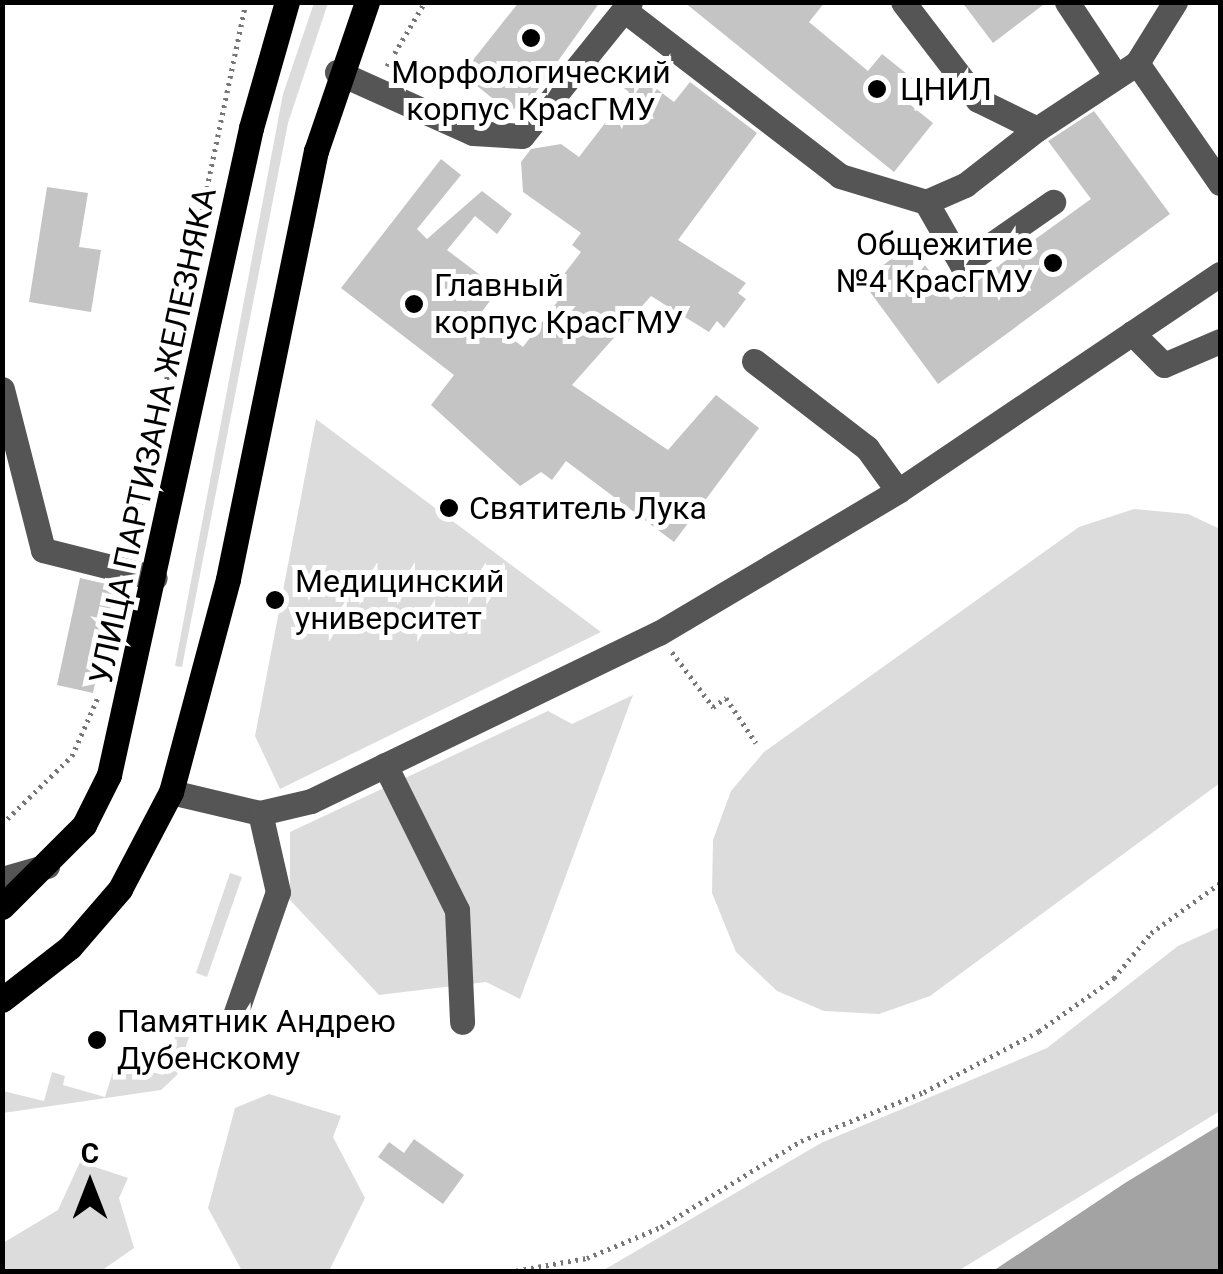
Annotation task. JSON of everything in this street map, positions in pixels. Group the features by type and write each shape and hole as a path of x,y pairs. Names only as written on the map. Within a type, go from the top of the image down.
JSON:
{"main road":[{"name":"УЛИЦА ПАРТИЗАНА ЖЕЛЕЗНЯКА","path":"2,908 84,826 109,775 251,128 287,2"},
{"path":"2,1000 70,947 120,889 171,792 225,594 337,72 367,2"}],"street":[{"path":"903,2 978,100 1037,129"},
{"path":"1067,2 1220,184"},
{"path":"337,72 473,133 522,136 627,6 840,176 926,202 965,184 1037,129 1126,70 1175,2"},
{"path":"926,202 962,265 1052,202"},
{"path":"171,792 260,813 311,801 659,632 898,491 1220,274"},
{"path":"1132,332 1164,365 1220,341"},
{"path":"754,360 867,448 898,491"},
{"path":"2,389 43,550 155,578"},
{"path":"385,765 457,910 462,1022"},
{"path":"234,1018 278,892 260,813"},
{"path":"2,878 47,866"}],"path":[{"path":"138,514 246,2"},
{"path":"381,94 388,57 425,2"},
{"path":"659,632 713,707 726,698 756,743"},
{"path":"2,824 72,756 101,691"},
{"path":"509,1272 588,1258 661,1227 801,1140 924,1092 1039,1031 1114,978 1152,933 1220,884"}],"shaded area":[{"path":"314,3 328,3 288,123 182,667 175,666 283,94"},
{"path":"316,419 601,632 280,789 255,736"},
{"path":"1134,509 1188,514 1220,529 1220,783 930,996 879,1014 824,1011 777,991 736,952 712,893 713,840 731,791 764,752 1079,527"},
{"path":"633,695 520,999 486,982 379,995 290,900 290,832 548,711 572,724"},
{"path":"230,873 242,877 207,977 196,973"},
{"path":"1220,927 1220,1111 958,1271 602,1271 821,1143 1047,1048 1178,946"},
{"path":"184,1010 196,1014 177,1075 161,1090 3,1113 3,1091 44,1101 52,1072 65,1076 63,1085 105,1097 116,1062 163,1075"},
{"path":"269,1094 341,1116 333,1137 365,1198 329,1271 242,1271 208,1208 235,1108"},
{"path":"1220,1125 1220,1271 993,1271 1125,1183"},
{"path":"80,1162 128,1178 119,1198 134,1248 101,1271 3,1271 3,1243 58,1210"}],"building":[{"name":"Морфологический корпус КрасГМУ","path":"519,2 600,2 531,99 525,95 511,113 462,74"},
{"path":"684,2 825,2 809,22 868,71 882,54 912,78 898,95 933,123 894,172"},
{"path":"962,2 1047,2 993,43"},
{"name":"Главный корпус КрасГМУ","path":"625,65 674,102 690,82 757,133 678,240 746,283 738,293 746,299 724,328 717,321 709,332 651,296 572,385 668,450 716,395 759,428 674,542 566,461 552,480 541,472 520,486 431,405 454,375 341,288 441,159 461,175 417,229 427,239 482,191 512,214 497,234 475,216 447,250 492,284 496,293 480,314 523,347 567,289 558,282 581,252 572,245 581,233 523,192 521,162 531,149 561,144 579,157 629,92 613,80"},
{"name":"Общежитие №4 КрасГМУ","path":"1094,111 1170,214 938,384 862,281 910,245 951,300 1091,199 1048,141"},
{"path":"47,187 88,193 79,247 101,250 91,312 29,302"},
{"path":"80,578 115,586 93,693 57,685"},
{"path":"414,1139 464,1175 443,1204 378,1157 389,1142 404,1153"}],"place":[{"name":"Морфологический корпус КрасГМУ","path":"531,38"},
{"name":"ЦНИЛ","path":"877,89"},
{"name":"Общежитие №4 КрасГМУ","path":"1053,263"},
{"name":"Главный корпус КрасГМУ","path":"414,304"},
{"name":"Святитель Лука","path":"449,508"},
{"name":"Медицинский университет","path":"275,600"},
{"name":"Памятник Андрею Дубенскому","path":"97,1040"}]}
